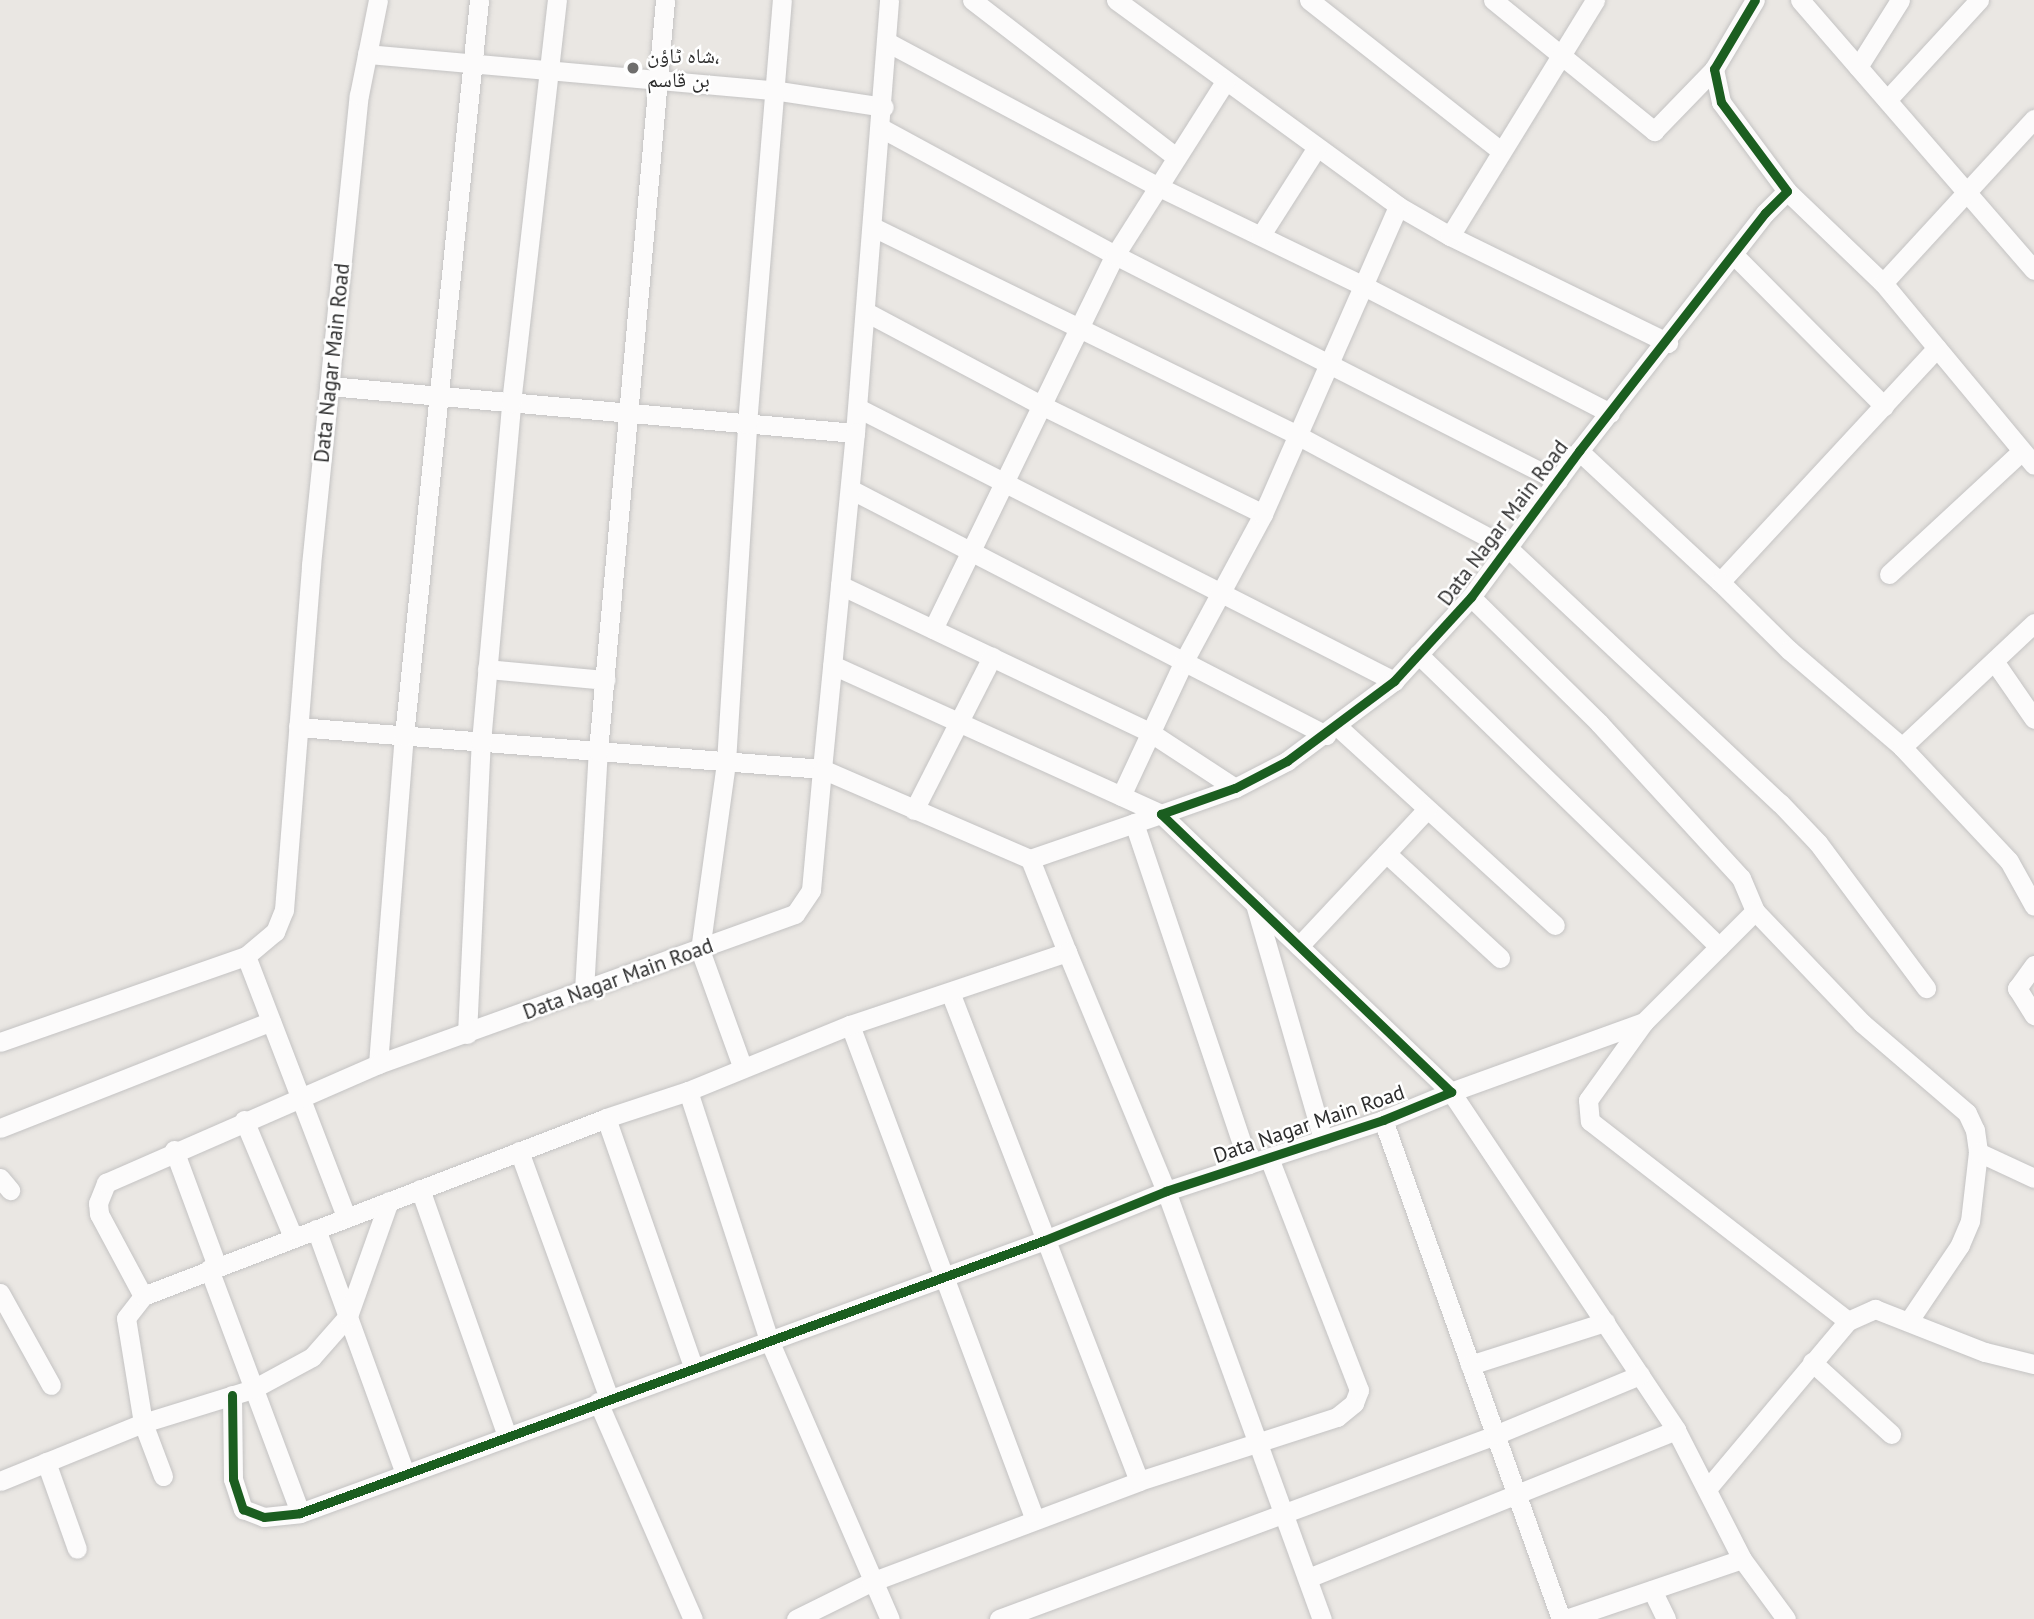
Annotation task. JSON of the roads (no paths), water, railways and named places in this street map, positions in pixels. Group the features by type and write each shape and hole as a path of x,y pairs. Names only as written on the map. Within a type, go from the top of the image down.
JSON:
{"street":[{"name":"Data Nagar Main Road","path":"246,956 275,932 284,910 329,386 359,95 378,0"},
{"path":"378,1064 404,736 479,0"},
{"path":"467,1034 487,668 511,403 557,0"},
{"path":"584,991 598,751 631,414 665,0"},
{"path":"742,1066 699,950 726,762 747,424 782,0"},
{"name":"Data Nagar Main Road","path":"143,1296 99,1214 98,1203 106,1183 120,1174 378,1064 780,922 805,902 811,890 858,408 884,107 889,0"},
{"path":"972,0 1176,157"},
{"path":"1116,0 1398,206 1450,236 1668,343"},
{"path":"1309,0 1501,151"},
{"path":"1493,0 1654,131 1714,69 1755,0"},
{"path":"1450,236 1595,0"},
{"path":"1800,0 2034,270"},
{"path":"1858,67 1900,0"},
{"path":"1887,100 1979,0"},
{"path":"887,42 1157,186 1364,286 1610,413"},
{"path":"367,54 773,90 884,107"},
{"path":"1714,69 1721,102 1787,191 1883,284 2028,458 1889,574"},
{"path":"933,629 1115,255 1225,82"},
{"path":"1883,284 2034,119"},
{"path":"881,128 1115,255 1558,481"},
{"path":"1261,235 1317,147"},
{"name":"Data Nagar Main Road","path":"1030,859 1235,788 1332,731 1394,681 1471,597 1579,451 1787,191"},
{"path":"1121,796 1185,661 1263,514 1332,364 1398,206"},
{"path":"873,227 1299,436 1508,548 1780,803 1818,844 1926,988"},
{"path":"1734,255 1884,406"},
{"path":"866,312 1043,406 1263,514"},
{"path":"1720,582 1937,348"},
{"path":"329,386 855,433"},
{"path":"858,408 1224,591 1394,681"},
{"path":"1579,451 1789,650 1902,747 2009,861 2034,906"},
{"path":"850,489 1185,661 1332,731 1427,809 1555,925"},
{"path":"840,585 1151,733 1235,788"},
{"path":"1471,597 1599,723 1741,878 1755,911 1863,1023 1967,1113 1978,1152 1970,1222 1960,1245 1910,1319"},
{"path":"1902,747 2034,623"},
{"path":"1418,654 1718,947"},
{"path":"914,810 992,657"},
{"path":"1994,661 2034,719"},
{"name":"Data Nagar Main Road","path":"232,1395 233,1479 243,1509 264,1517 300,1513 1045,1240 1166,1191 1383,1120 1451,1092 1161,814 832,665"},
{"path":"487,668 605,680"},
{"path":"298,727 822,769 1030,859 1166,1191 1322,1619"},
{"path":"1299,946 1427,809"},
{"path":"1134,823 1249,1164"},
{"path":"1385,853 1500,958"},
{"path":"1254,903 1323,1140"},
{"path":"1755,911 1644,1022 1588,1100 1590,1121 1848,1321"},
{"path":"163,1476 142,1423 126,1318 143,1296 606,1118 688,1091 742,1066 850,1025 1067,951"},
{"path":"0,1042 246,956 346,1217"},
{"path":"2034,965 2017,988 2034,1015"},
{"path":"950,992 1139,1481"},
{"path":"0,1128 271,1021"},
{"path":"1644,1022 1451,1092 1676,1430 1742,1559 1786,1619"},
{"path":"850,1025 947,1275 1035,1520"},
{"path":"688,1091 707,1140 769,1340 871,1582 890,1619"},
{"path":"606,1118 693,1367"},
{"path":"244,1120 293,1237"},
{"path":"1383,1120 1516,1494 1564,1619 1742,1559"},
{"path":"174,1150 253,1389 300,1513"},
{"path":"519,1151 604,1400 693,1619"},
{"path":"1978,1152 2034,1178"},
{"path":"796,1619 871,1582 1139,1481 1337,1417 1354,1403 1359,1390 1269,1158"},
{"path":"420,1189 507,1436"},
{"path":"0,1481 142,1423 253,1389 312,1357 348,1316 388,1201"},
{"path":"316,1228 405,1474"},
{"path":"0,1293 51,1385"},
{"path":"1707,1489 1848,1321 1875,1309 1910,1319 1985,1352 2034,1364"},
{"path":"1470,1366 1605,1322"},
{"path":"1812,1362 1891,1434"},
{"path":"999,1619 1495,1435 1640,1375"},
{"path":"1308,1578 1676,1430"},
{"path":"46,1462 77,1549"},
{"path":"1652,1590 1666,1619"}],"place":[{"name":"شاہ ٹاؤن، بن قاسم","path":"633,68"}]}
